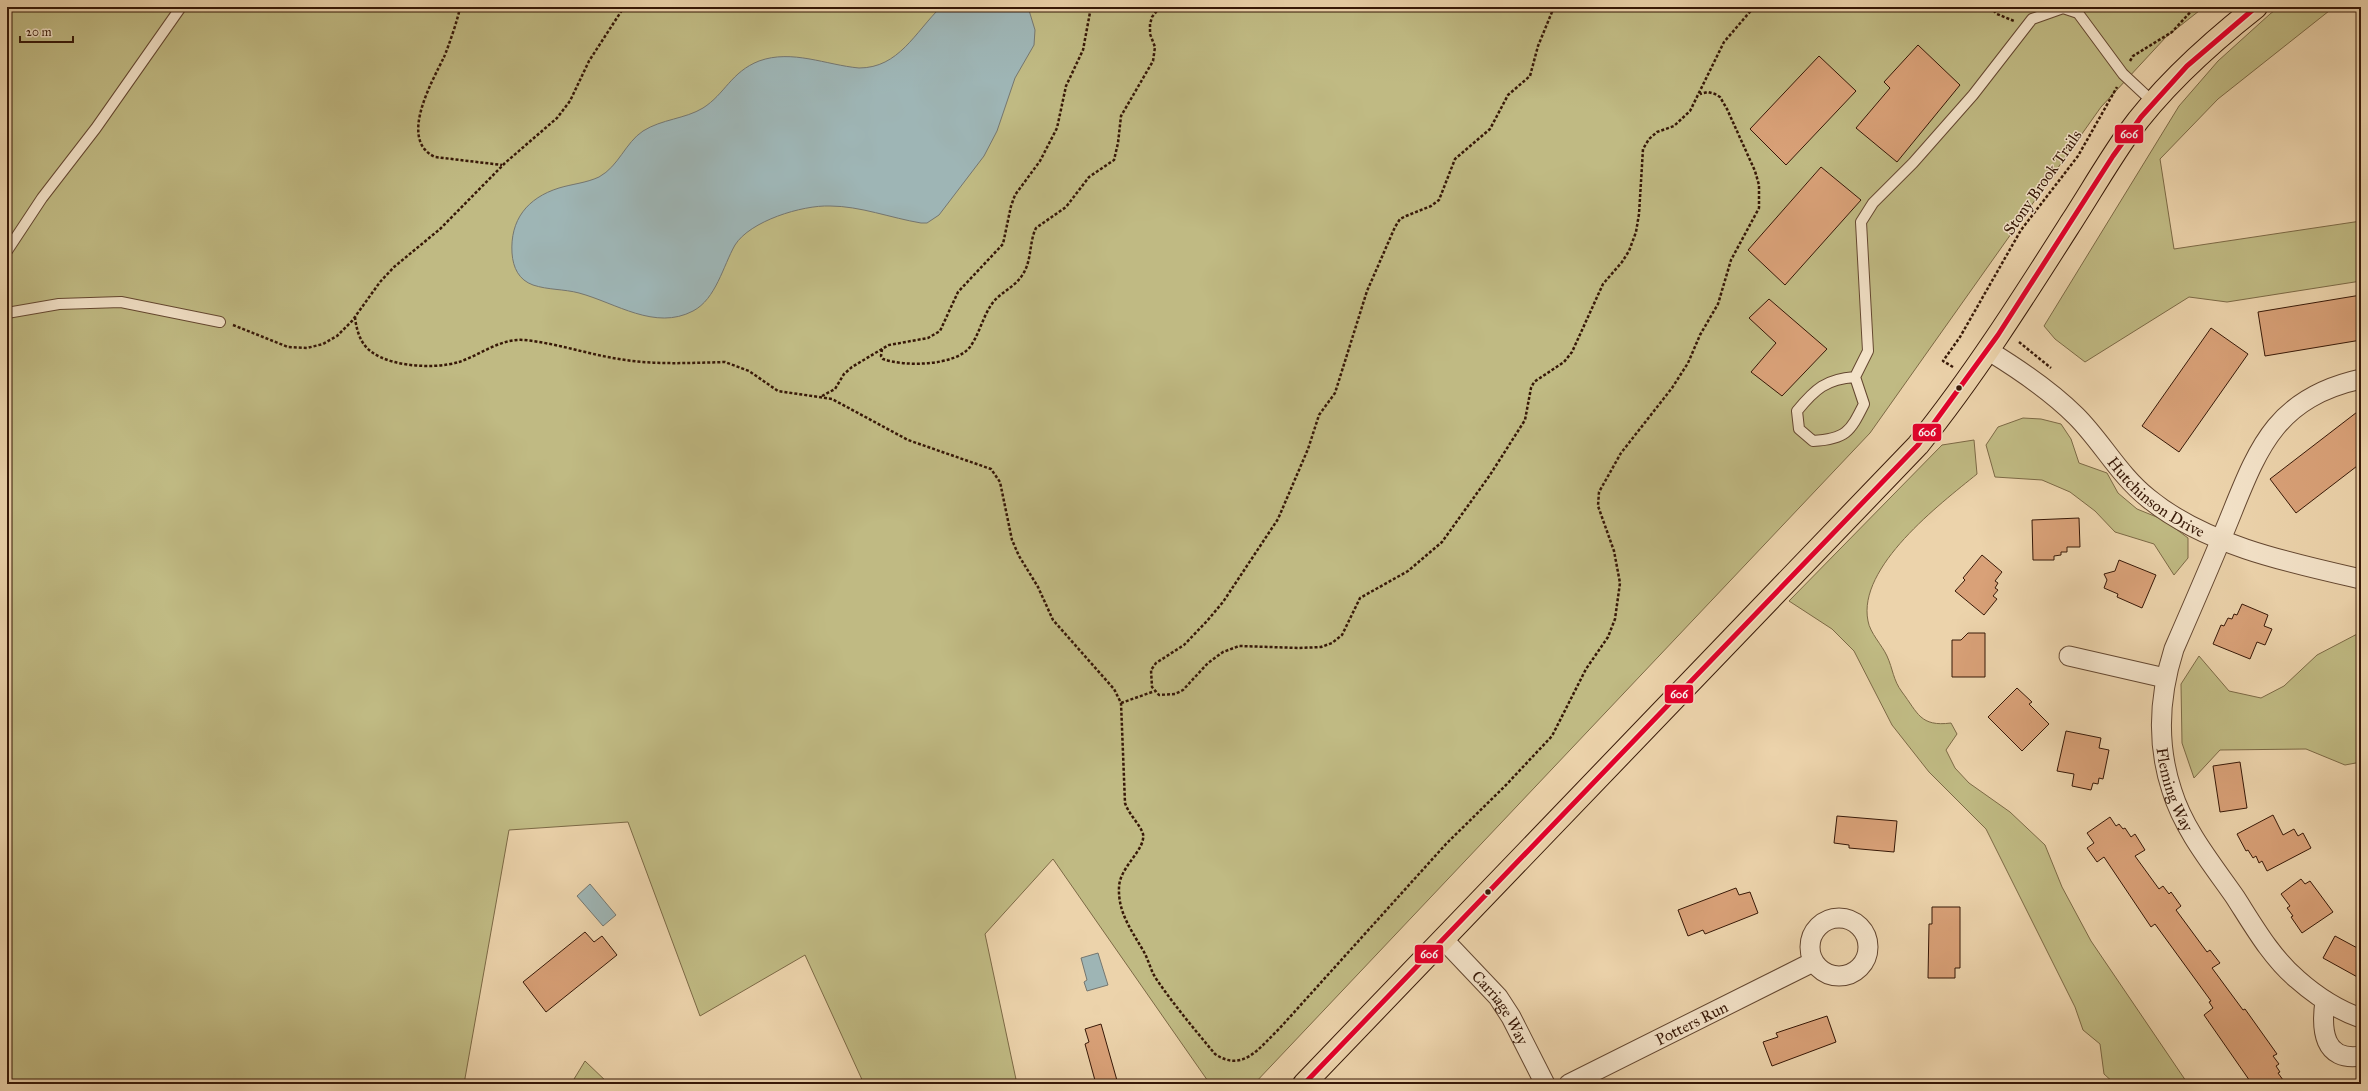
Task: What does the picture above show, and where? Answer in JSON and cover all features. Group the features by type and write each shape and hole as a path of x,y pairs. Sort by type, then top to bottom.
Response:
{"highway":[{"path":"1304,1084 1875,492 1918,445 1989,351 2128,135 2154,103 2182,73 2231,26 2256,7"}],"street":[{"name":"Hutchinson Drive","path":"1989,351 2036,381 2076,416 2123,476 2147,498 2176,518 2221,540 2275,557 2361,579"},
{"name":"Fleming Way","path":"2361,379 2341,383 2318,392 2298,404 2266,437 2251,467 2174,649 2165,678 2161,705 2164,762 2171,791 2182,817 2271,951 2296,979 2325,1000 2361,1018"},
{"path":"2069,656 2165,678"},
{"name":"Carriage Way","path":"1443,939 1498,997 1511,1017 1545,1084"},
{"name":"Potters Run","path":"1570,1084 1813,962"},
{"path":"2325,1000 2322,1026 2327,1044 2338,1054 2352,1057 2361,1056"}],"lane":[{"path":"7,251 42,198 96,128 181,7"},
{"path":"1855,377 1837,378 1813,391 1797,411 1800,429 1813,441 1832,440 1851,429 1864,404 1855,377 1868,351 1861,222 1873,203 1912,163 1968,101 2003,54 2024,32 2032,19 2063,8 2078,13 2124,74 2154,103"},
{"path":"7,313 59,304 121,302 220,322"}],"path":[{"path":"460,7 444,56 429,84 418,137 427,153 436,157 503,165"},
{"path":"220,322 235,325 288,347 307,348 323,344 337,336 355,317 380,282 394,267 440,229 503,165 557,118 570,101 593,54 624,7"},
{"path":"819,396 831,393 844,374 882,348 928,338 940,331 958,292 1002,244 1011,206 1015,196 1040,161 1057,128 1066,86 1083,50 1091,7"},
{"path":"882,348 881,356 883,359 914,363 950,360 959,356 970,347 986,312 995,301 1023,275 1036,228 1066,207 1089,178 1114,160 1118,143 1121,116 1153,61 1155,48 1150,34 1150,24 1152,17 1160,7"},
{"path":"1554,7 1538,46 1530,76 1508,95 1490,129 1455,159 1439,200 1431,206 1400,219 1395,227 1367,292 1335,393 1319,415 1308,449 1278,519 1223,602 1184,645 1156,663 1151,670 1152,687 1159,695 1175,694 1183,690 1208,662 1223,652 1239,646 1299,648 1321,647 1332,643 1342,635 1360,598 1408,571 1442,542 1490,475 1525,420 1531,388 1534,382 1564,362 1572,352 1603,284 1622,262 1629,251 1636,232 1639,214 1640,159 1643,148 1649,139 1658,132 1674,126 1690,111 1700,94 1724,42 1754,7"},
{"path":"1990,7 1997,14 2016,22 2024,32"},
{"name":"Stony Brook Trails","path":"1970,378 1943,361 1960,337 2021,230 2078,156 2133,56 2172,32 2195,7"},
{"path":"355,317 358,332 363,343 372,353 385,359 407,364 446,365 458,362 501,344 522,340 619,359 650,363 725,362 749,371 778,391 832,399 908,440 991,469 1000,482 1012,540 1019,556 1038,587 1053,620 1114,689 1120,703 1125,803 1129,814 1141,830 1143,836 1139,849 1121,875 1118,887 1122,914 1149,960 1156,978 1215,1054 1224,1060 1235,1062 1254,1053 1279,1029 1446,844 1544,746 1563,716 1586,669 1608,637 1614,619 1620,583 1614,552 1598,506 1599,492 1621,453 1672,388 1688,363 1700,335 1718,304 1731,260 1759,208 1759,185 1755,171 1727,109 1720,97 1715,94 1708,92 1700,94"},
{"path":"1120,703 1155,691"}],"shaded area":[{"path":"7,7 2204,7 2166,37 2101,107 1870,433 1254,1084 1210,1084 1053,859 985,934 1017,1084 864,1084 805,955 700,1016 628,822 509,830 464,1084 7,1084"},
{"path":"2279,7 2334,7 2218,99 2160,159 2174,249 2361,221 2361,281 2227,302 2189,297 2085,362 2055,339 2044,326 2179,106 2218,61"},
{"path":"2023,418 2041,419 2061,424 2071,439 2079,463 2107,473 2118,493 2137,509 2164,520 2188,538 2188,558 2174,575 2154,544 2115,532 2095,511 2070,492 2042,480 1995,477 1986,445 1998,427"},
{"path":"1974,440 1977,474 1923,519 1904,538 1888,559 1875,579 1868,600 1869,625 1887,656 1899,688 1916,712 1921,717 1933,723 1951,723 1957,734 1946,750 1955,768 1969,783 2010,812 2045,845 2062,887 2091,941 2188,1084 2115,1084 2104,1074 2100,1044 2083,1030 2075,1007 1986,829 1929,772 1892,725 1854,651 1832,629 1789,601 1942,445"},
{"path":"2361,632 2361,762 2345,765 2306,749 2220,750 2194,778 2182,743 2181,684 2199,656 2229,691 2261,698 2284,686 2317,655"},
{"path":"585,1061 609,1084 571,1084"}],"water":[{"path":"941,7 1028,7 1035,30 1034,45 1015,78 997,131 984,156 939,215 927,223 910,221 853,208 830,206 805,208 778,216 764,222 742,236 735,245 708,299 701,306 693,311 679,316 664,318 650,317 636,313 579,293 533,285 520,277 515,268 512,253 514,230 523,212 538,198 559,188 589,181 599,177 612,167 631,142 643,131 658,124 689,115 703,108 742,71 759,61 771,58 796,57 859,68 873,66 885,62 896,55"},
{"path":"590,884 616,915 603,926 577,896"},
{"path":"1098,953 1108,985 1087,991 1084,982 1087,980 1081,958"}],"building":[{"path":"1918,45 1960,85 1897,162 1856,128 1890,88 1884,82"},
{"path":"1819,56 1856,91 1786,165 1750,129"},
{"path":"1821,167 1861,200 1785,285 1748,250"},
{"path":"2361,295 2361,340 2265,356 2258,312"},
{"path":"1769,299 1827,349 1782,396 1751,372 1776,343 1749,318"},
{"path":"2211,328 2248,354 2179,452 2142,426"},
{"path":"2361,409 2361,463 2296,513 2270,479"},
{"path":"2079,518 2080,547 2067,547 2067,552 2061,552 2061,555 2054,556 2054,560 2033,560 2032,520"},
{"path":"1982,555 2002,572 1995,581 1998,583 1995,588 1998,590 1993,596 1997,599 1984,615 1955,591 1965,580 1963,578"},
{"path":"2119,560 2156,575 2142,608 2117,597 2118,594 2104,588 2107,580 2104,574 2115,571"},
{"path":"2242,604 2268,615 2264,626 2272,629 2265,645 2257,642 2250,659 2213,644 2221,625 2224,626 2228,618 2232,619 2234,614 2237,615"},
{"path":"1968,633 1985,633 1985,677 1952,677 1952,640 1961,640"},
{"path":"2017,688 2032,702 2029,704 2049,724 2022,751 1988,717"},
{"path":"2066,731 2101,738 2099,748 2109,750 2103,779 2099,778 2098,784 2093,783 2091,790 2072,786 2074,774 2057,771"},
{"path":"2240,762 2247,808 2220,812 2213,766"},
{"path":"2273,815 2283,835 2294,829 2298,836 2303,833 2311,848 2267,871 2262,861 2259,863 2256,856 2253,858 2248,850 2246,851 2237,834"},
{"path":"1837,816 1897,821 1894,852 1849,848 1849,845 1834,843"},
{"path":"2110,817 2116,826 2119,824 2123,829 2125,828 2131,837 2135,834 2145,850 2135,856 2159,889 2163,886 2169,894 2171,892 2181,906 2176,910 2207,952 2210,950 2220,963 2212,968 2243,1010 2245,1009 2277,1054 2273,1056 2279,1064 2276,1066 2280,1072 2278,1073 2286,1084 2252,1084 2204,1015 2213,1008 2209,1002 2211,1001 2155,924 2151,927 2104,857 2097,862 2087,848 2094,843 2087,833"},
{"path":"2301,879 2305,884 2310,881 2333,912 2302,933 2291,917 2293,916 2287,908 2290,906 2281,894"},
{"path":"1736,888 1739,895 1750,892 1758,913 1705,934 1703,930 1688,936 1678,910"},
{"path":"1932,907 1960,907 1960,968 1955,968 1955,978 1928,978 1929,924 1932,924"},
{"path":"585,932 594,942 602,936 617,955 546,1012 523,982"},
{"path":"2335,936 2361,950 2361,979 2323,958"},
{"path":"1827,1016 1836,1042 1772,1066 1763,1042 1778,1037 1776,1033"},
{"path":"1101,1024 1118,1084 1096,1084 1085,1044 1089,1042 1085,1029"}],"transit line":[{"name":"606","path":"1304,1084 1918,445 1998,335 2113,156 2141,117 2187,66 2256,7"}]}
